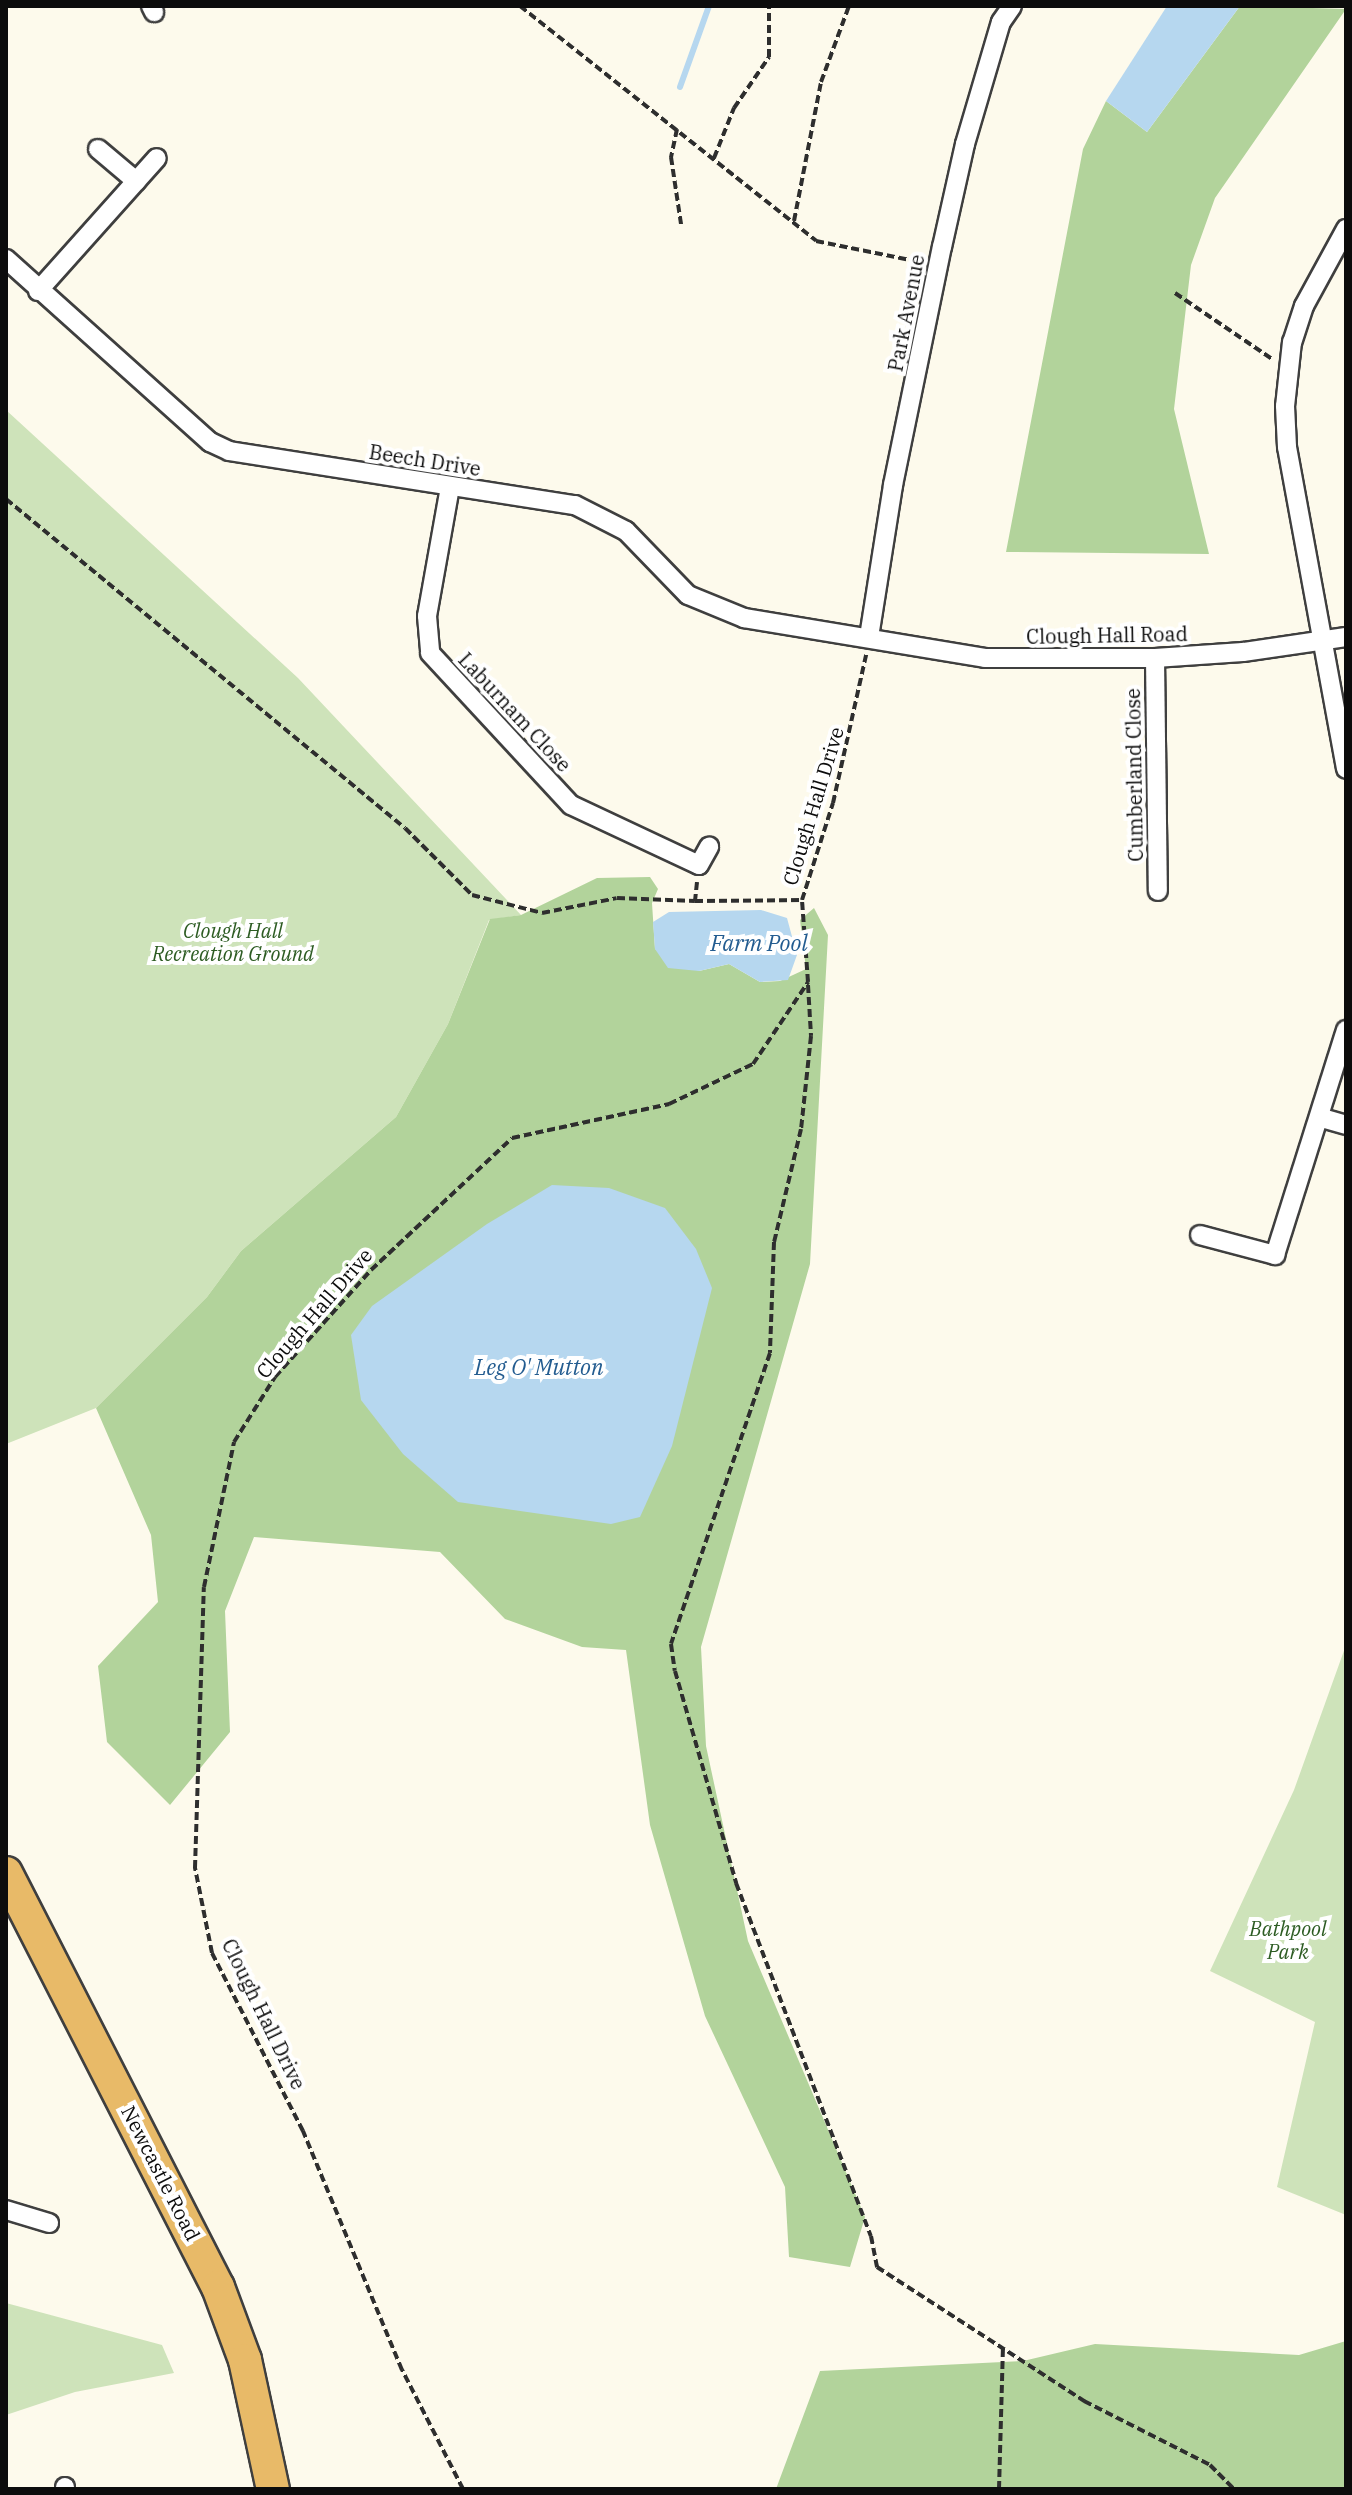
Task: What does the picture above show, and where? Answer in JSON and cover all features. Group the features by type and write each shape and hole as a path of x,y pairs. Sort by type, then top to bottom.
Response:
{"highway":[{"name":"Newcastle Road","path":"6,1873 218,2287 245,2360 273,2489"}],"street":[{"name":"Park Avenue","path":"869,637 893,485 965,144 1001,22 1012,6"},
{"path":"98,149 136,181"},
{"path":"38,291 157,158"},
{"path":"1346,229 1304,306 1287,370 1287,447 1346,769"},
{"name":"Beech Drive","path":"6,259 38,291 210,442 229,451 575,505 602,515 626,531 688,595 709,608 869,637"},
{"name":"Laburnam Close","path":"450,487 427,616 430,653 571,805 699,865"},
{"name":"Clough Hall Road","path":"869,637 985,658 1155,658 1323,642 1346,637"},
{"name":"Cumberland Close","path":"1155,658 1158,891"},
{"path":"699,865 709,847"},
{"path":"1200,1235 1275,1255 1322,1118 1346,1030"},
{"path":"1322,1118 1346,1125"},
{"path":"6,2210 49,2223"}],"path":[{"path":"520,6 816,241 938,266"},
{"path":"714,158 734,108 769,57 769,6"},
{"path":"794,221 821,82 849,6"},
{"path":"677,129 671,157 681,224"},
{"path":"1175,293 1287,370"},
{"path":"6,499 405,828 472,895 542,913 617,898 802,900"},
{"name":"Clough Hall Drive","path":"463,2489 402,2370 303,2131 212,1953 195,1868 204,1587 234,1442 275,1377 371,1270 512,1138 669,1104 753,1064 808,982 802,900 855,722 869,637"},
{"path":"695,901 699,865"},
{"path":"808,982 811,1036 801,1129 774,1242 770,1353 671,1644 736,1883 871,2236 877,2267 1084,2401 1210,2465 1234,2489"},
{"path":"999,2489 1003,2347"}],"green space":[{"path":"1240,6 1346,9 1215,198 1191,265 1174,409 1209,554 1006,552 1083,149 1106,101 1147,132"},
{"name":"Clough Hall Recreation Ground","path":"6,410 298,678 521,915 489,920 448,1024 396,1117 241,1251 207,1297 96,1408 6,1444"},
{"path":"650,877 658,889 652,903 655,949 699,971 729,964 760,982 780,981 806,969 800,920 814,908 828,935 810,1264 701,1647 706,1746 748,1941 865,2217 850,2267 789,2257 785,2187 705,2016 650,1825 626,1650 582,1647 505,1619 440,1552 254,1537 225,1611 230,1732 170,1805 107,1742 98,1666 158,1602 151,1535 96,1408 207,1297 241,1251 396,1117 448,1024 490,919 521,915 597,878"},
{"name":"Bathpool Park","path":"1346,1645 1346,2215 1277,2187 1315,2022 1210,1971 1294,1790"},
{"path":"6,2303 162,2345 174,2373 75,2392 6,2415"},
{"path":"1346,2341 1346,2489 776,2489 820,2371 1023,2361 1095,2344 1299,2355"}],"water":[{"path":"1167,6 1240,6 1147,132 1106,101"},
{"name":"Farm Pool","path":"761,910 787,918 797,955 788,980 760,982 729,964 699,971 668,968 655,949 653,922 669,912"},
{"name":"Leg O' Mutton","path":"552,1185 609,1188 665,1208 696,1249 712,1288 672,1446 640,1517 611,1524 458,1502 403,1454 361,1400 351,1335 372,1306 487,1224"}],"waterway":[{"path":"680,87 709,6"}]}
